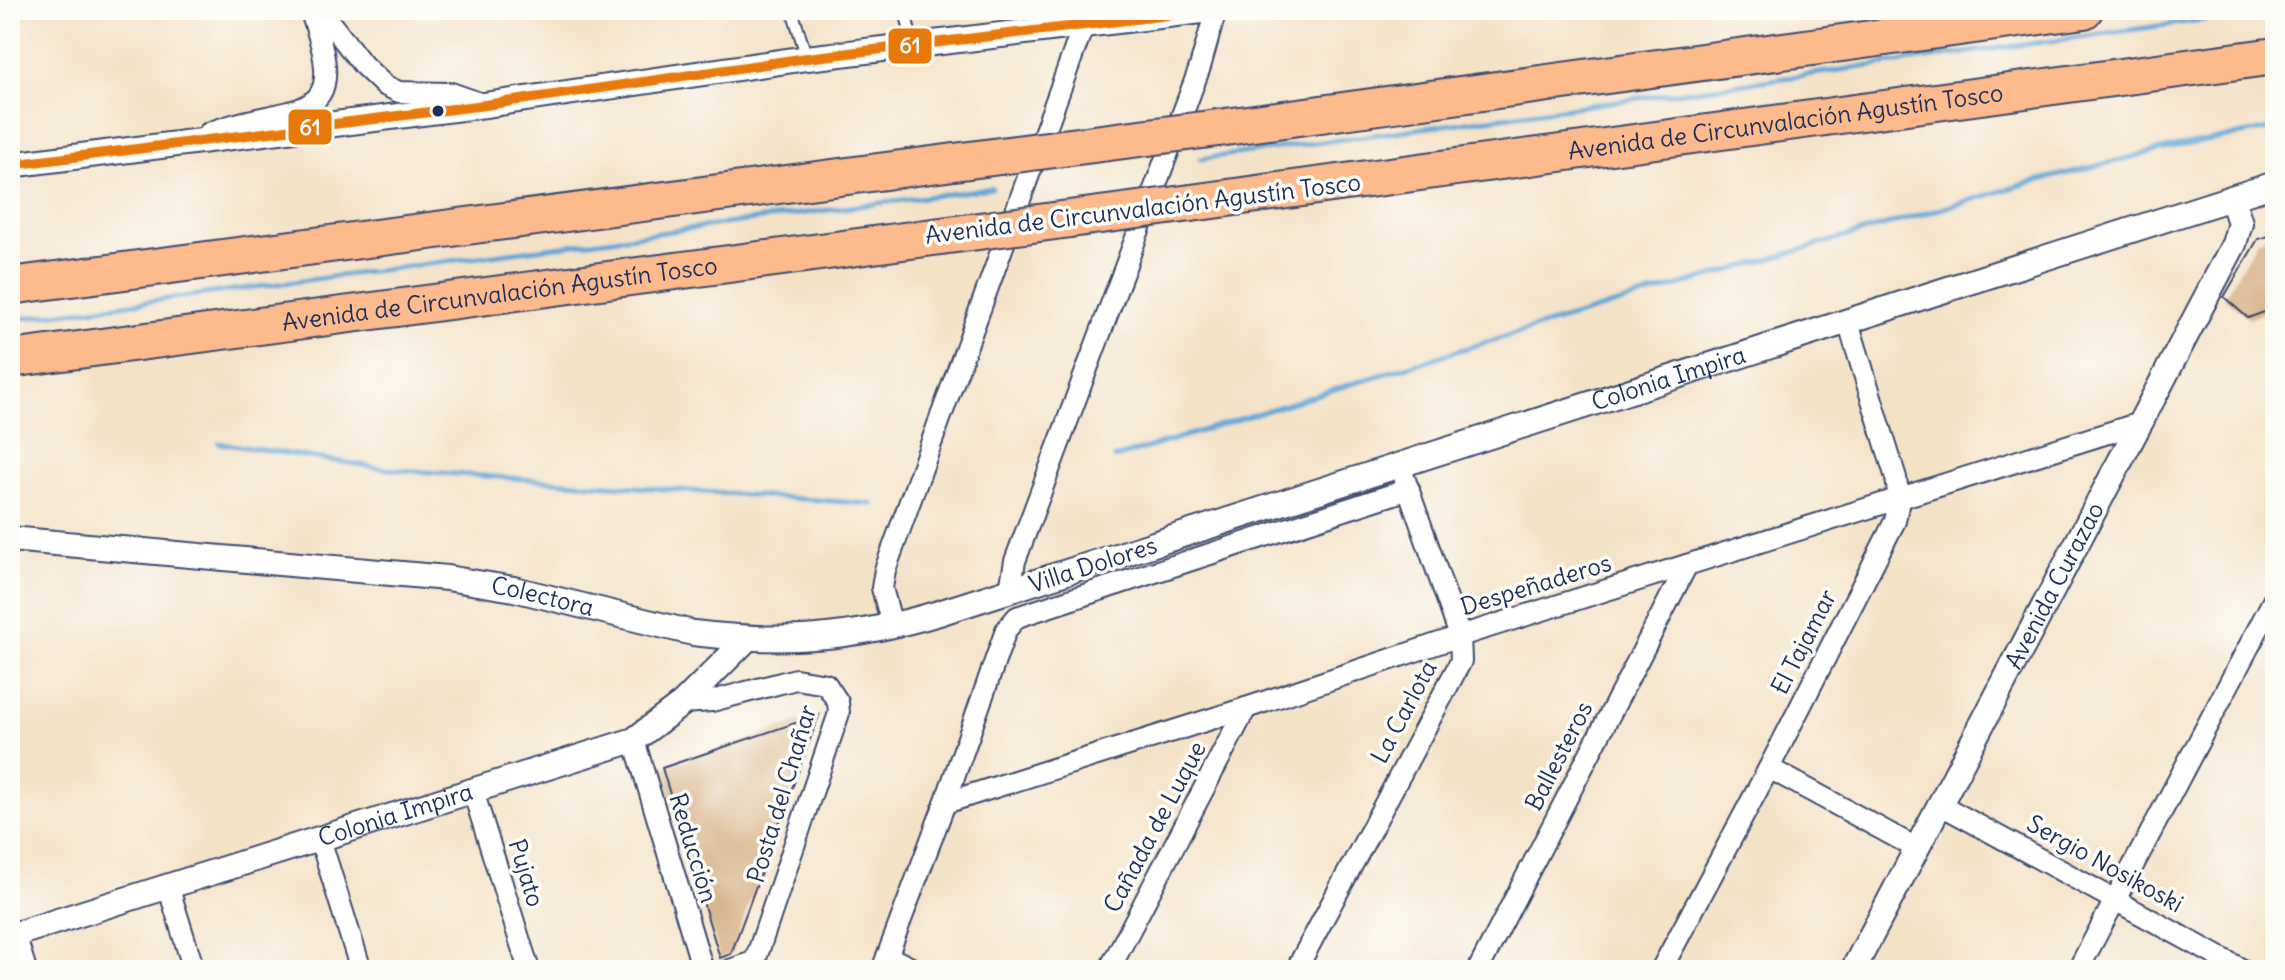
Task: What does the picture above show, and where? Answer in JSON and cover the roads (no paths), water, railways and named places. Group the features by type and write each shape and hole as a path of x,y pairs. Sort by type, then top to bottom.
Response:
{"highway":[{"path":"10,286 1218,128 2084,10"},
{"name":"Avenida de Circunvalación Agustín Tosco","path":"10,359 2275,56"},
{"path":"10,378 188,354 386,309"}],"street":[{"path":"308,117 323,92 326,77 324,48 310,10"},
{"path":"320,10 376,79 401,103"},
{"path":"10,165 188,143 308,117 401,103 485,105 807,58 913,46 1086,18 1213,10 1200,67 1015,561 1010,589"},
{"path":"892,625 882,588 885,570 1086,18"},
{"name":"Colonia Impira","path":"1063,571 2275,184"},
{"name":"Avenida Curazao","path":"1853,970 2234,244 2240,223 2232,198"},
{"path":"1848,322 1896,478 1899,500"},
{"name":"Despeñaderos","path":"945,803 1246,708 1460,636 2143,422"},
{"name":"La Carlota","path":"1296,970 1461,661 1460,636 1400,465"},
{"name":"Villa Dolores","path":"884,963 1006,630 1017,617 1409,489"},
{"name":"El Tajamar","path":"1661,970 1769,768 1895,521 1899,500"},
{"name":"Colectora","path":"10,539 447,578 514,589 693,633 747,639 823,638 892,625 1063,571"},
{"name":"Ballesteros","path":"1478,970 1687,565"},
{"path":"2078,970 2275,597"},
{"name":"Colonia Impira","path":"12,935 634,740 683,703 747,639"},
{"name":"Posta del Chañar","path":"683,703 712,701 796,679 826,684 838,702 839,713 754,966"},
{"name":"Cañada de Luque","path":"1109,970 1246,708"},
{"name":"Reducción","path":"634,740 703,970"},
{"path":"1769,768 1918,849"},
{"name":"Pujato","path":"473,791 529,970"},
{"name":"Sergio Nosikoski","path":"1941,805 2243,970"},
{"path":"320,839 361,970"},
{"path":"168,886 194,970"},
{"path":"12,935 26,970"},
{"path":"884,963 915,970"},
{"path":"730,970 754,966"}],"lane":[{"path":"792,10 807,58"},
{"path":"905,10 913,46"}],"waterway":[{"path":"1200,159 2274,10"},
{"path":"1115,458 1460,350 2032,182 2169,148 2275,128"},
{"path":"10,320 992,188"},
{"path":"219,443 387,469 872,504"}]}
